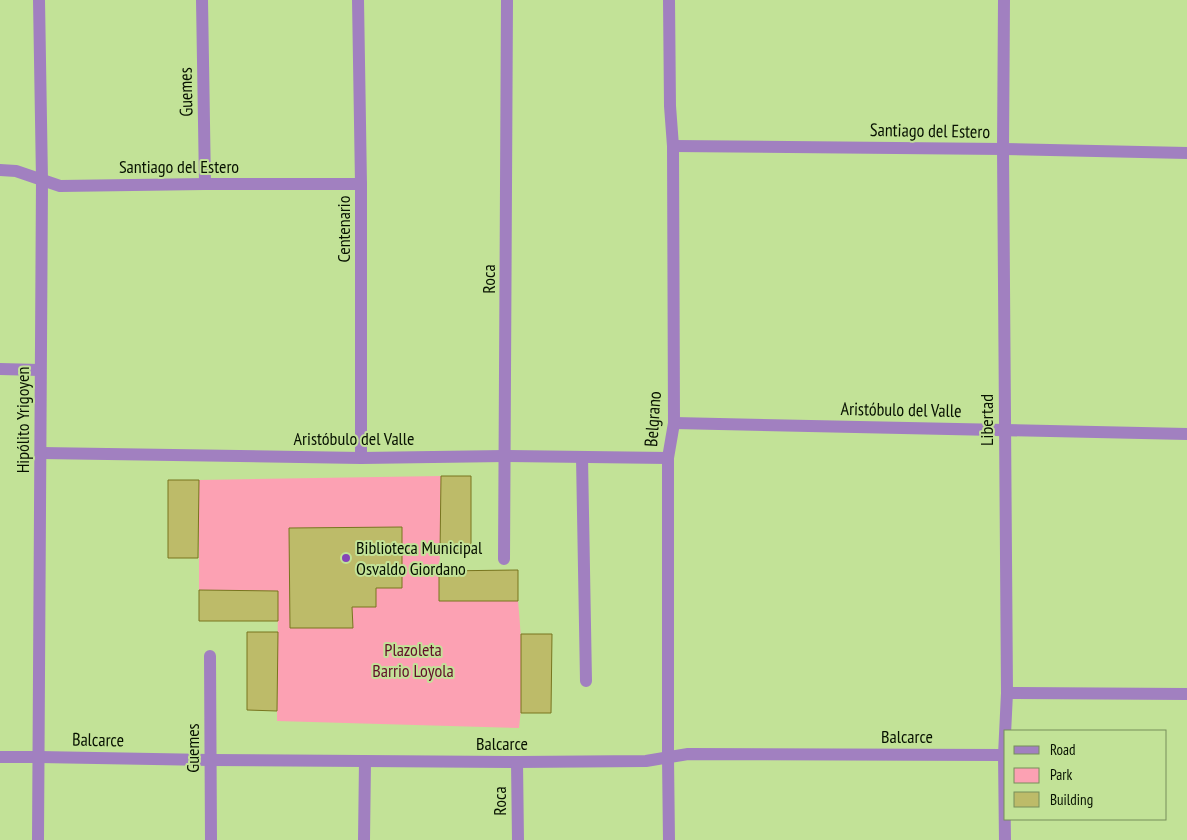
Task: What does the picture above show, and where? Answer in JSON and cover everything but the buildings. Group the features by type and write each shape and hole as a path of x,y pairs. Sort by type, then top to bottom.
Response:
{"street":[{"name":"Hipólito Yrigoyen","path":"38,840 42,180 39,0"},
{"name":"Guemes","path":"202,0 205,184"},
{"name":"Centenario","path":"358,0 362,458"},
{"name":"Roca","path":"504,559 507,0"},
{"name":"Belgrano","path":"669,0 670,106 673,146 674,423 668,458 669,840"},
{"name":"Libertad","path":"1004,0 1003,149 1007,693 1005,730"},
{"name":"Santiago del Estero","path":"673,146 1187,152"},
{"name":"Santiago del Estero","path":"0,170 16,171 60,186 361,184"},
{"path":"0,370 40,370"},
{"name":"Aristóbulo del Valle","path":"674,423 1187,434"},
{"name":"Aristóbulo del Valle","path":"40,453 362,458 505,456 668,458"},
{"path":"582,457 586,681"},
{"name":"Guemes","path":"210,656 211,840"},
{"path":"1007,693 1187,694"},
{"name":"Balcarce","path":"0,757 517,762 646,761 688,754 1004,755"},
{"path":"364,840 365,761"},
{"name":"Roca","path":"517,762 518,840"},
{"name":"Libertad","path":"1005,820 1005,840"}],"green space":[{"name":"Plazoleta Barrio Loyola","path":"441,476 439,600 518,601 522,664 519,728 277,721 278,591 199,590 199,480"}],"place":[{"name":"Biblioteca Municipal Osvaldo Giordano","path":"346,558"}]}
